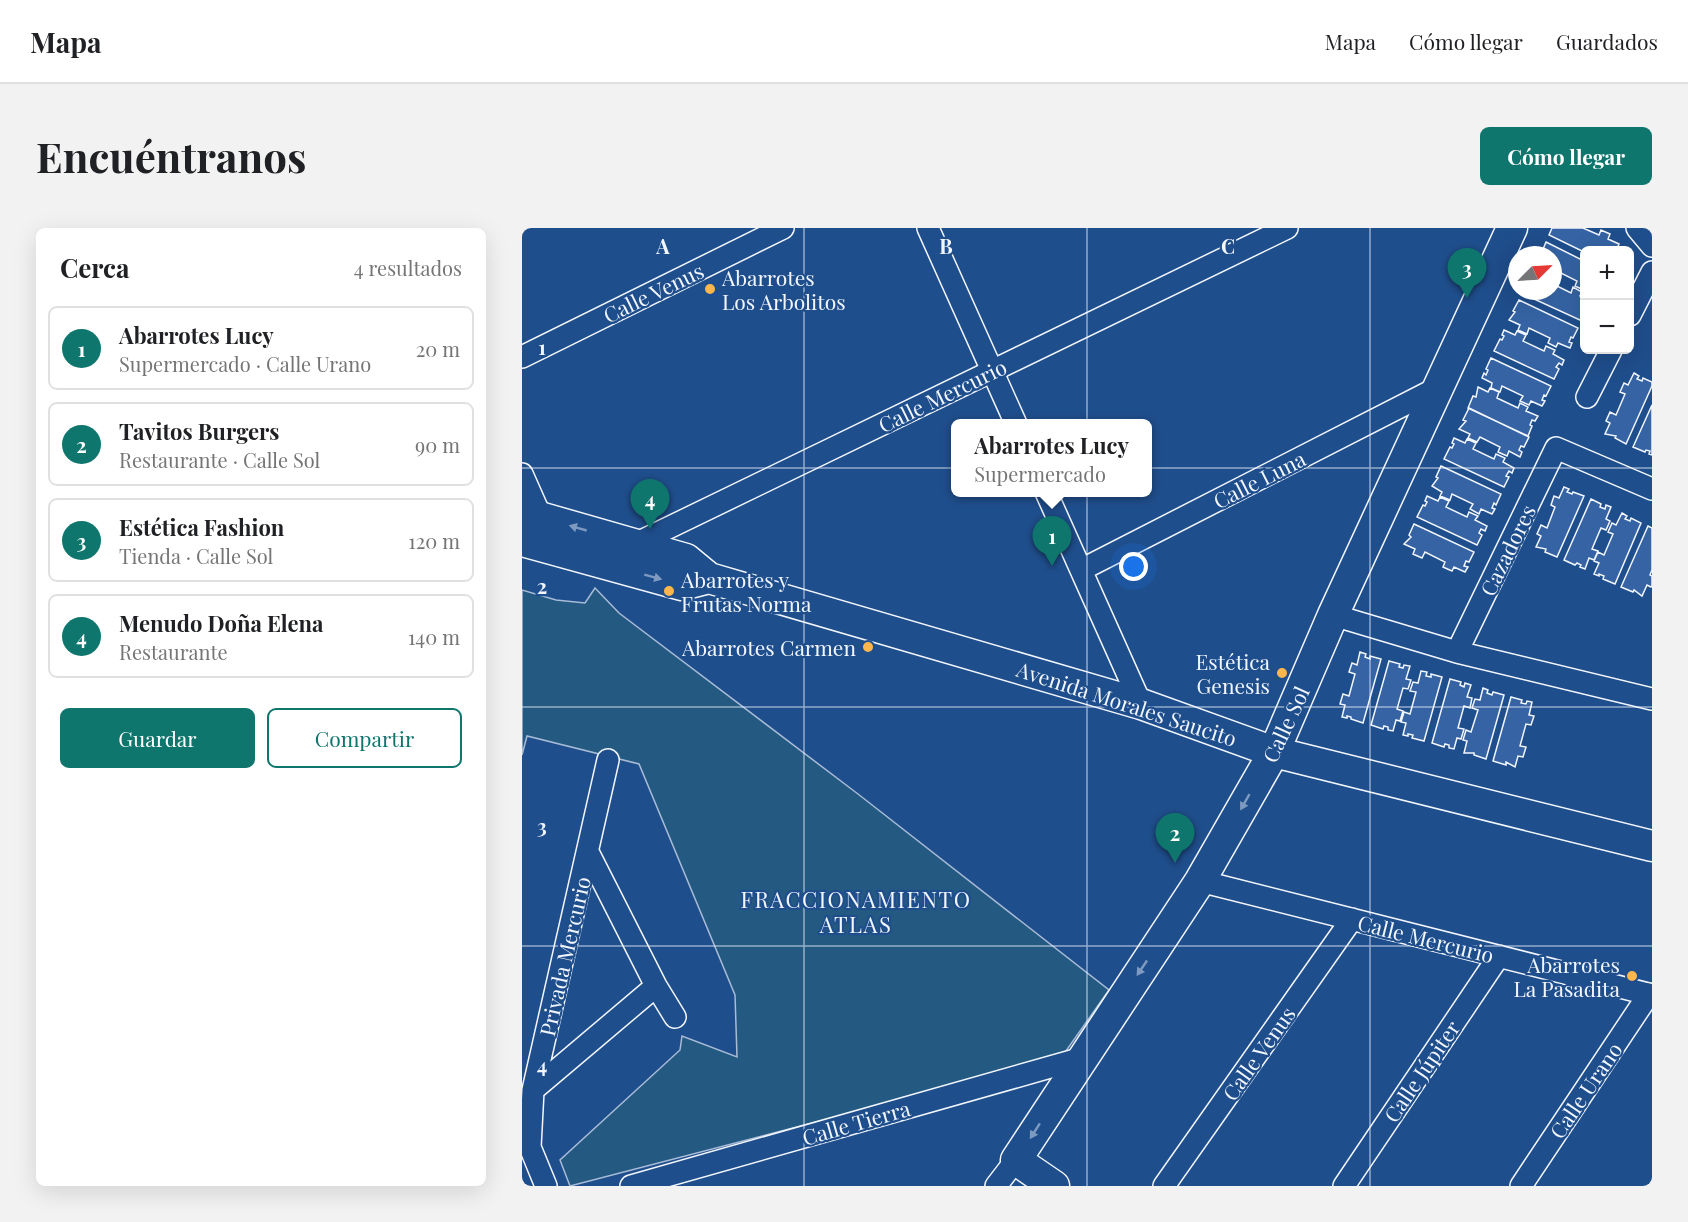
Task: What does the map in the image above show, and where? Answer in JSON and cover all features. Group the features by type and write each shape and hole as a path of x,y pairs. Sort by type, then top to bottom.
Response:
{"main road":[{"name":"Calle Sol","path":"1016,1160 1200,881 1274,752 1333,615 1512,228"},
{"name":"Avenida Morales Saucito","path":"532,515 686,559 709,578 1141,704 1274,752 1652,846"},
{"name":"Avenida Morales Saucito","path":"522,541 682,585 709,578"},
{"path":"1016,1160 1054,1186"}],"street":[{"name":"Calle Venus","path":"522,357 783,228"},
{"path":"928,228 1014,419"},
{"name":"Calle Mercurio","path":"598,562 1287,228"},
{"path":"1637,228 1652,246"},
{"path":"1634,306 1652,272"},
{"path":"1587,396 1609,354"},
{"name":"Calle Luna","path":"1081,570 1437,388"},
{"name":"Cazadores","path":"1457,652 1556,448 1652,489"},
{"path":"522,474 532,515"},
{"path":"1048,497 1141,704"},
{"path":"1333,615 1457,652 1652,699"},
{"name":"Privada Mercurio","path":"546,1186 530,1147 533,1090 608,760"},
{"path":"588,852 656,986 675,1017"},
{"name":"Calle Mercurio","path":"1200,881 1650,994"},
{"name":"Calle Venus","path":"1164,1186 1352,919"},
{"name":"Calle Júpiter","path":"1344,1186 1499,956"},
{"path":"533,1090 656,986"},
{"name":"Calle Urano","path":"1521,1186 1650,994"},
{"name":"Calle Tierra","path":"631,1186 1082,1058"},
{"name":"Calle Sol","path":"996,1186 1016,1160"}],"shaded area":[{"path":"595,588 619,613 858,794 1109,990 1061,1058 570,1186 560,1160 680,1050 682,1036 737,1057 735,995 639,764 527,736 522,755 522,590 556,600 585,603"}],"building":[{"path":"1552,228 1583,228 1599,235 1601,230 1610,234 1608,239 1619,244 1618,246 1580,246 1580,250 1549,235"},
{"path":"1562,250 1580,259 1580,288 1575,286 1577,281 1562,274"},
{"path":"1573,287 1580,291 1580,320 1536,300 1562,300 1562,288 1571,293"},
{"path":"1519,300 1578,328 1569,342 1572,343 1570,348 1558,343 1556,347 1548,343 1550,338 1529,328 1527,334 1518,330 1520,325 1509,320 1515,312 1513,311"},
{"path":"1504,330 1515,335 1517,331 1526,335 1523,341 1544,351 1546,346 1555,350 1553,354 1564,360 1562,365 1559,363 1556,367 1559,369 1554,379 1494,351 1504,336 1502,335"},
{"path":"1491,358 1551,386 1546,396 1544,395 1542,400 1545,401 1542,406 1531,401 1529,405 1520,401 1523,396 1502,386 1500,392 1491,388 1492,383 1482,378 1484,373 1486,375"},
{"path":"1634,373 1639,376 1637,379 1642,381 1643,378 1652,382 1652,386 1626,444 1615,438 1616,436 1605,434 1610,423 1606,421 1610,412 1616,415 1625,394 1620,392 1624,383 1628,385"},
{"path":"1478,387 1488,392 1490,388 1499,392 1497,398 1518,408 1520,403 1528,407 1526,411 1538,416 1535,421 1532,420 1528,436 1468,408 1473,396 1476,397"},
{"path":"1652,405 1652,455 1649,454 1650,451 1645,452 1633,447"},
{"path":"1469,408 1529,437 1524,447 1521,446 1519,450 1522,452 1520,457 1509,451 1507,456 1498,452 1500,447 1480,437 1477,442 1468,438 1470,434 1459,429 1466,421 1463,420"},
{"path":"1454,438 1465,443 1467,439 1476,443 1473,449 1494,459 1496,454 1505,458 1503,462 1514,468 1512,473 1509,471 1506,476 1509,477 1504,487 1444,459 1454,444 1452,443"},
{"path":"1441,466 1501,494 1496,505 1494,503 1492,508 1495,509 1492,514 1481,509 1479,514 1470,509 1473,504 1452,494 1450,500 1440,496 1442,492 1432,486 1438,478 1436,477"},
{"path":"1564,487 1569,489 1567,492 1584,496 1557,557 1545,552 1546,549 1536,547 1541,536 1537,534 1541,525 1547,528 1555,507 1551,505 1554,496 1559,498"},
{"path":"1427,496 1438,501 1440,497 1449,501 1446,507 1467,517 1469,512 1478,516 1475,520 1487,526 1485,531 1481,529 1479,533 1482,535 1477,545 1417,517 1427,502 1425,501"},
{"path":"1591,499 1605,509 1606,505 1611,507 1606,519 1610,521 1606,530 1601,528 1592,549 1598,551 1594,560 1589,558 1585,569 1577,563 1575,565 1564,560"},
{"path":"1622,513 1627,516 1625,519 1630,521 1631,518 1641,523 1615,584 1603,579 1604,576 1594,574 1599,563 1594,561 1598,552 1604,555 1613,534 1608,532 1612,523 1616,525"},
{"path":"1414,524 1474,552 1469,562 1466,561 1464,566 1468,567 1465,572 1454,567 1452,571 1443,567 1445,562 1425,552 1422,558 1413,554 1415,549 1404,544 1411,537 1409,535"},
{"path":"1648,526 1652,528 1650,575 1652,586 1647,585 1642,596 1634,590 1633,592 1621,587"},
{"path":"1360,652 1366,654 1365,657 1370,659 1370,656 1381,659 1363,723 1351,717 1342,717 1345,705 1340,704 1343,694 1349,696 1355,674 1349,672 1352,663 1357,665"},
{"path":"1389,661 1400,664 1399,667 1403,668 1404,665 1410,666 1406,679 1411,680 1408,689 1403,688 1397,709 1403,711 1400,721 1396,720 1393,731 1388,730 1388,727 1384,726 1383,729 1371,725"},
{"path":"1421,671 1427,672 1426,676 1431,677 1431,674 1442,677 1424,741 1412,738 1413,735 1403,735 1406,723 1401,722 1404,712 1410,714 1416,692 1410,691 1413,682 1418,683"},
{"path":"1450,679 1461,682 1460,685 1464,687 1465,683 1471,685 1467,697 1472,698 1470,708 1464,706 1458,728 1464,729 1461,739 1457,738 1454,749 1449,748 1449,745 1445,744 1444,747 1432,743"},
{"path":"1483,688 1492,695 1493,692 1504,695 1486,759 1474,753 1464,753 1467,741 1463,740 1466,730 1471,732 1478,710 1472,708 1475,699 1480,700"},
{"path":"1511,697 1522,700 1521,703 1532,702 1529,715 1534,716 1531,725 1526,724 1520,746 1526,747 1523,757 1518,756 1515,767 1506,762 1506,765 1493,761"}],"place":[{"name":"Abarrotes Los Arbolitos","path":"710,289"},
{"name":"Estética Fashion","path":"1467,298"},
{"name":"Menudo Doña Elena","path":"650,529"},
{"name":"Abarrotes Lucy","path":"1052,566"},
{"name":"Abarrotes y Frutas Norma","path":"669,591"},
{"name":"Abarrotes Carmen","path":"868,647"},
{"name":"Estética Genesis","path":"1282,673"},
{"name":"Tavitos Burgers","path":"1175,863"},
{"name":"Abarrotes La Pasadita","path":"1632,976"}],"district":[{"name":"FRACCIONAMIENTO ATLAS","path":"856,912"}]}
